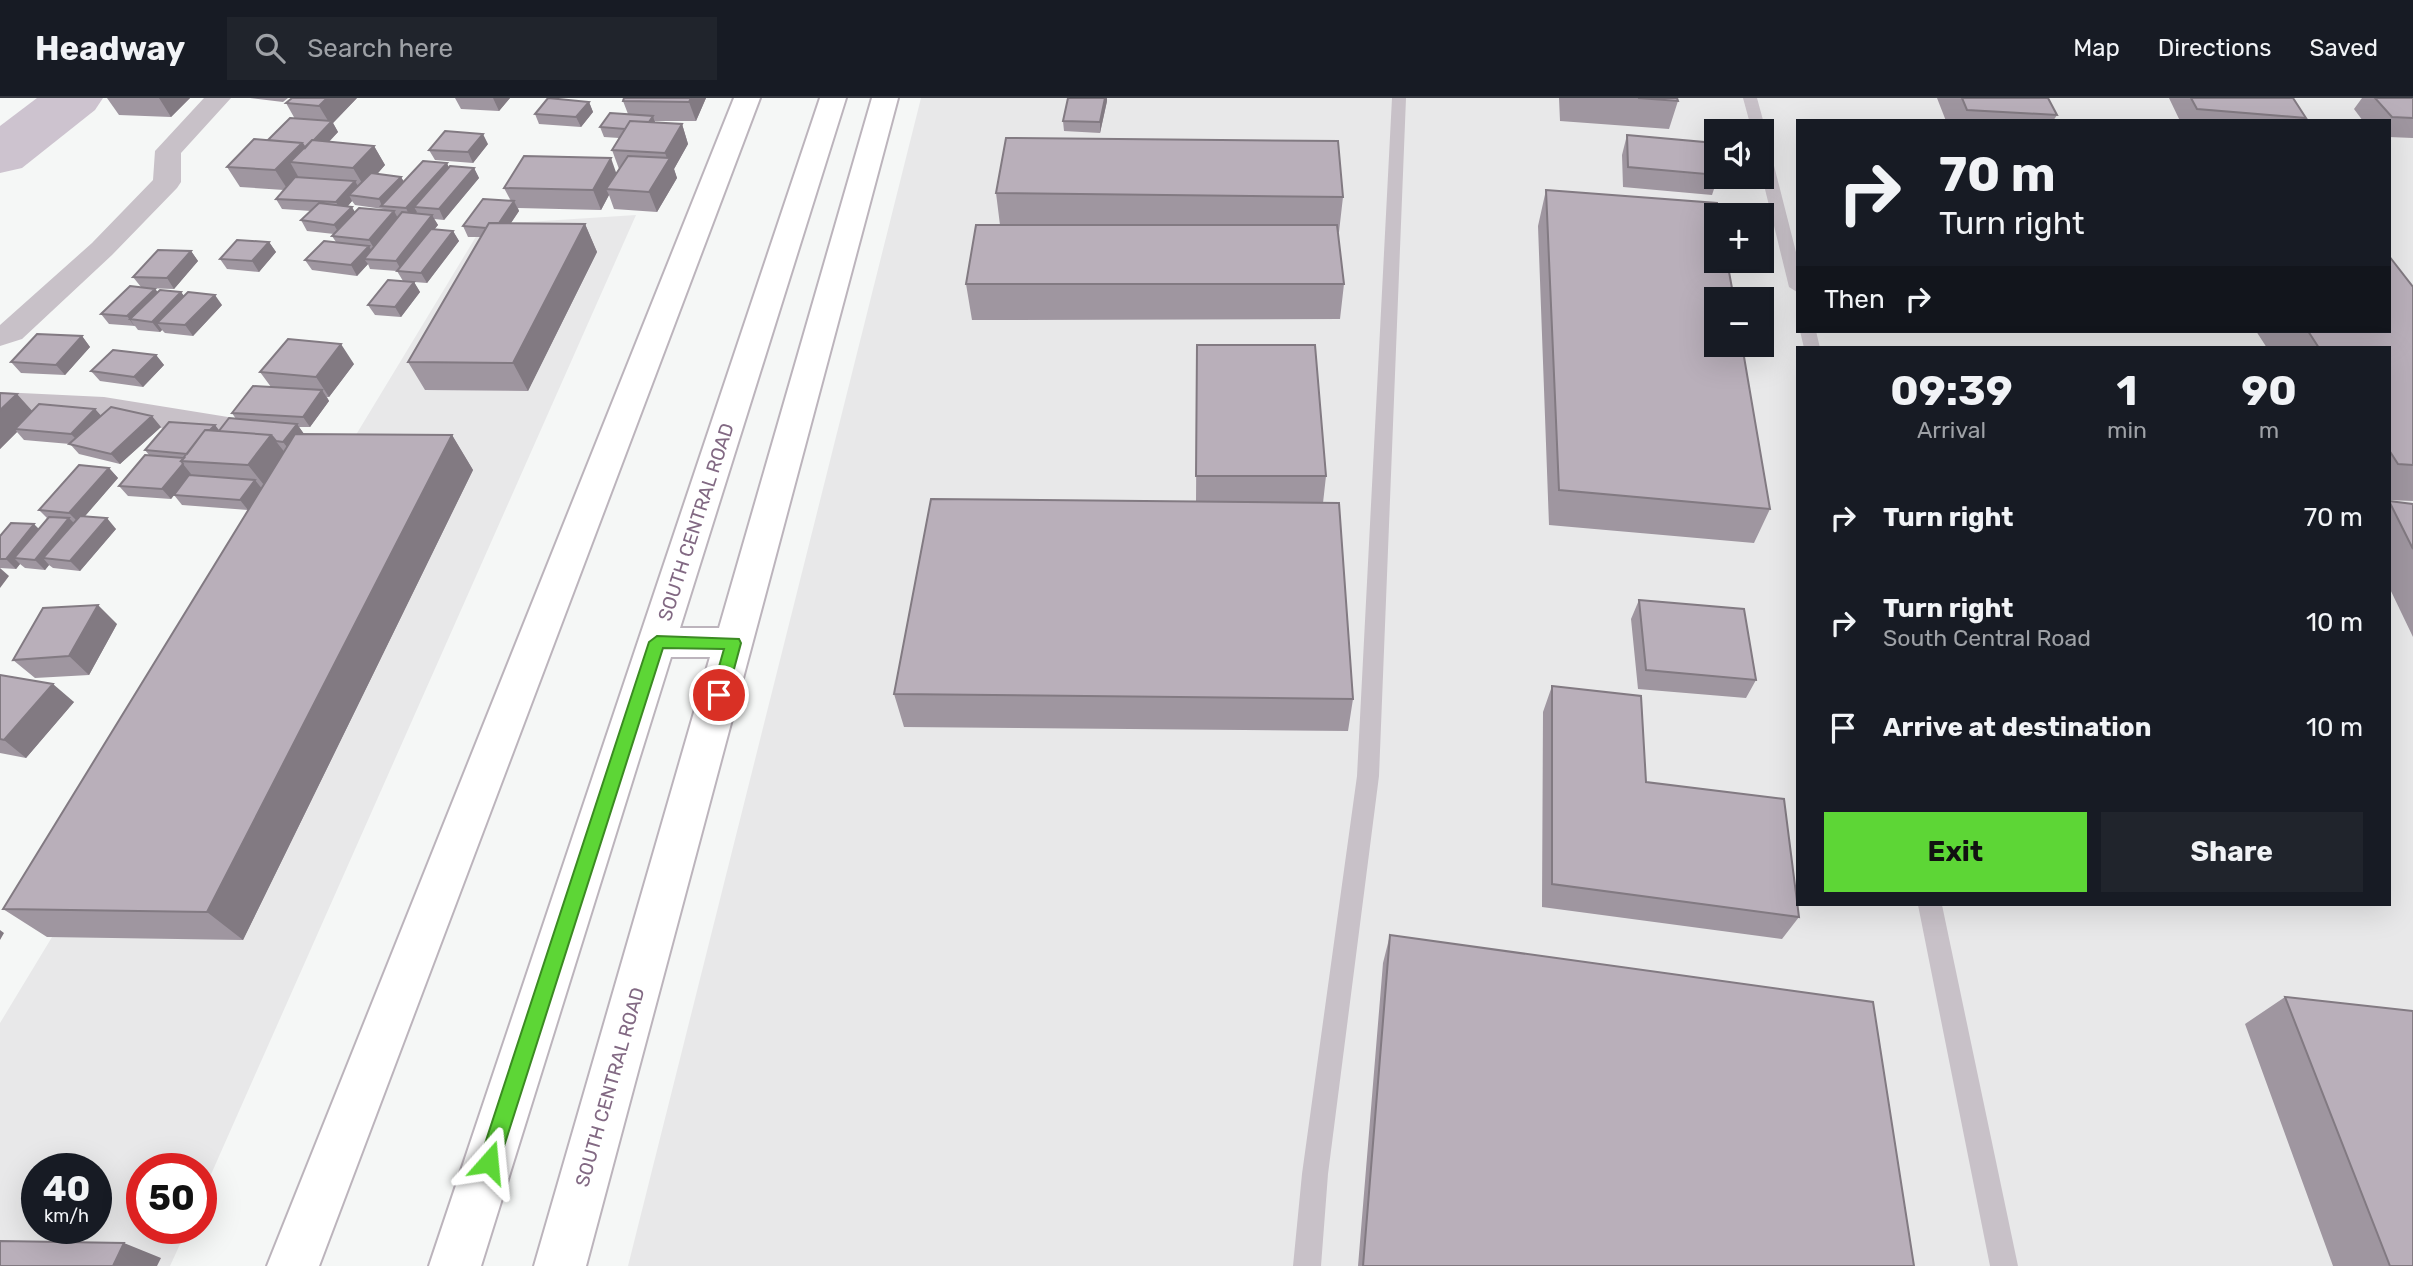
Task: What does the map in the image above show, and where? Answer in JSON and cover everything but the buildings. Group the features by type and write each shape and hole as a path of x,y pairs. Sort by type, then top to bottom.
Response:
{"main road":[{"path":"293,1266 747,98"},
{"name":"SOUTH CENTRAL ROAD","path":"455,1266 833,98"},
{"name":"SOUTH CENTRAL ROAD","path":"560,1266 885,98"},
{"path":"657,642 733,643"}],"street":[{"path":"0,337 11,332 102,249 167,182 168,151 218,98"},
{"path":"0,402 104,408 228,428"}],"lane":[{"path":"1307,1266 1315,1174 1368,776 1399,98"},
{"path":"1751,98 1756,119"},
{"path":"1773,189 1796,283"},
{"path":"1930,906 2004,1266"}],"shaded area":[{"path":"921,98 2413,98 2413,1266 628,1266"},
{"path":"636,215 217,1161 217,1153 126,1153 126,1244 180,1244 170,1266 0,1266 0,1023 483,225"}],"waterway":[{"path":"0,155 74,98"}],"route":[{"path":"489,1162 657,642 733,643 719,695"}]}
